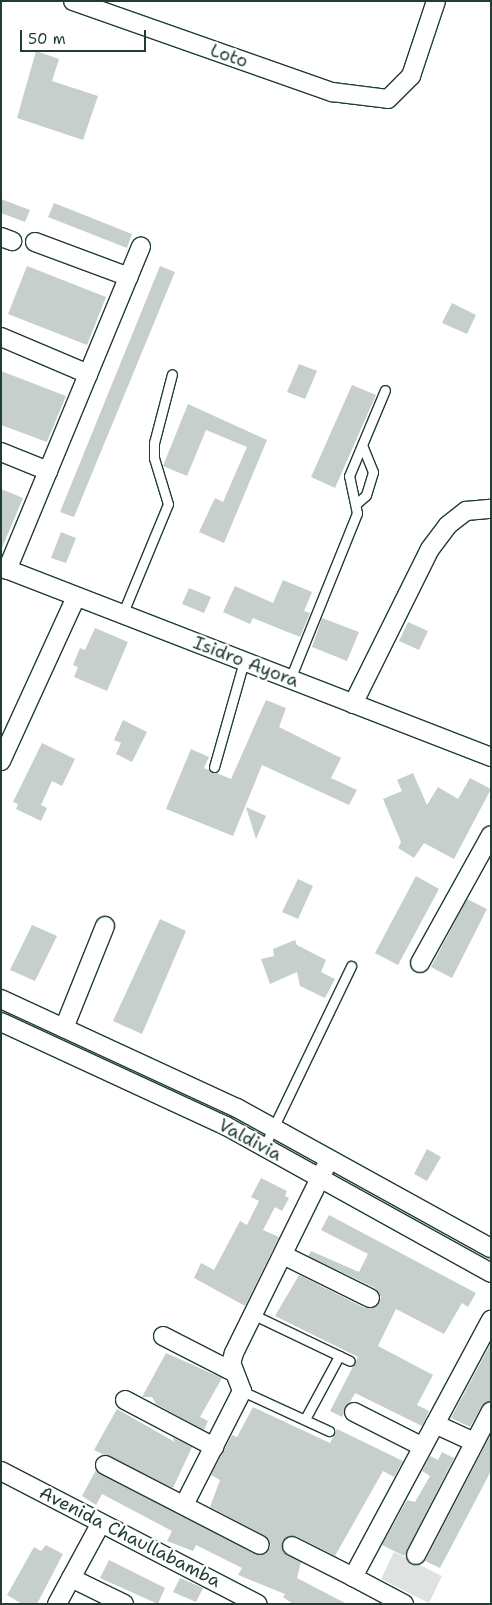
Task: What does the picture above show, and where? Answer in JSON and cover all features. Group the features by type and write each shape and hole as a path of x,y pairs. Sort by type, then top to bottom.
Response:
{"street":[{"name":"Loto","path":"73,1 332,92 388,99 411,76 436,1"},
{"path":"35,242 128,277"},
{"path":"4,569 48,471 141,247"},
{"path":"1,337 88,374"},
{"path":"1,452 48,471"},
{"path":"353,704 430,549 448,525 466,511 491,509"},
{"name":"Isidro Ayora","path":"4,569 491,756"},
{"path":"1,761 76,597"},
{"path":"420,963 491,835"},
{"path":"64,1028 105,926"},
{"name":"Valdivia","path":"1,999 274,1128 491,1248"},
{"name":"Valdivia","path":"1,1022 264,1147 491,1273"},
{"path":"184,1505 242,1391 233,1372 234,1353 330,1158"},
{"path":"283,1255 370,1298"},
{"path":"353,1577 491,1320"},
{"path":"163,1336 233,1372"},
{"path":"125,1400 214,1447"},
{"path":"416,1555 491,1411"},
{"path":"354,1412 423,1447"},
{"path":"435,1424 474,1442"},
{"path":"106,1465 260,1545"},
{"name":"Avenida Chaullabamba","path":"1,1471 258,1604"},
{"path":"57,1604 101,1523"},
{"path":"292,1546 404,1604"},
{"path":"71,1578 124,1604"}],"lane":[{"path":"122,615 168,504 154,458 154,443 172,374"},
{"path":"290,679 357,513 349,476 385,390"},
{"path":"356,504 366,495 373,472 362,445"},
{"path":"214,766 244,661"},
{"path":"264,1147 352,966"},
{"path":"254,1314 350,1362"},
{"path":"305,1419 339,1356"},
{"path":"242,1391 329,1430"}],"shaded area":[{"path":"394,1552 442,1576 429,1603 381,1579"}],"building":[{"path":"36,51 59,59 52,81 98,96 83,140 17,118"},
{"path":"1,199 30,210 25,222 1,213"},
{"path":"54,203 132,234 127,248 48,217"},
{"path":"27,266 106,297 87,345 8,314"},
{"path":"160,266 175,272 74,517 60,512"},
{"path":"452,303 476,315 467,334 442,323"},
{"path":"299,364 317,371 305,399 287,392"},
{"path":"1,371 66,396 47,442 1,425"},
{"path":"352,385 376,395 335,488 311,477"},
{"path":"188,404 267,440 224,543 199,532 215,498 223,502 247,447 206,430 187,476 163,466"},
{"path":"1,489 23,498 2,548 1,547"},
{"path":"61,532 76,538 66,563 51,558"},
{"path":"283,580 312,592 304,611 310,613 300,637 253,618 250,624 223,612 235,586 273,603"},
{"path":"189,588 211,597 204,613 182,604"},
{"path":"322,618 359,632 347,661 312,647"},
{"path":"408,622 428,631 419,650 399,641"},
{"path":"95,628 128,642 107,691 74,677 78,667 73,665 80,648 85,650"},
{"path":"266,700 286,708 279,727 341,758 331,778 357,790 349,805 262,765 233,836 166,809 191,749 209,757 204,768 231,779"},
{"path":"123,720 147,732 132,762 116,754 121,743 114,740"},
{"path":"42,743 75,759 62,786 52,781 41,805 47,808 41,821 16,809 18,804 13,802"},
{"path":"413,773 427,805 438,787 458,799 470,778 491,789 454,859 424,843 414,858 398,848 401,842 383,799 402,791 397,780"},
{"path":"246,807 266,816 256,839"},
{"path":"416,876 439,889 398,965 375,953"},
{"path":"298,879 313,886 298,919 282,912"},
{"path":"467,899 487,909 452,978 431,967"},
{"path":"160,919 186,931 142,1034 113,1021"},
{"path":"32,925 57,936 35,981 10,970"},
{"path":"295,940 297,945 326,960 321,972 335,979 325,998 300,986 297,972 270,984 261,959 274,956 273,949"},
{"path":"427,1149 441,1157 427,1181 414,1174"},
{"path":"261,1178 287,1191 285,1196 289,1198 282,1211 275,1207 263,1230 279,1237 245,1306 194,1278 201,1263 214,1270 240,1221 247,1225 259,1201 251,1197"},
{"path":"329,1215 476,1293 468,1307 462,1303 444,1334 396,1309 378,1346 433,1375 417,1405 429,1411 422,1426 355,1393 342,1417 330,1411 358,1357 275,1316 299,1275 365,1308 379,1303 381,1297 375,1288 308,1256 311,1251 359,1272 368,1254 321,1230"},
{"path":"491,1343 491,1400 482,1406 470,1427 451,1418"},
{"path":"166,1353 222,1378 200,1417 208,1421 204,1430 156,1404 152,1397 142,1397"},
{"path":"253,1407 330,1443 337,1429 403,1461 394,1477 383,1471 335,1556 296,1536 282,1542 283,1552 301,1562 297,1578 347,1604 293,1604 283,1597 285,1594 238,1575 242,1568 196,1545 193,1551 167,1541 172,1531 102,1494 96,1505 82,1496 96,1470 255,1554 265,1554 271,1545 265,1536 210,1507 220,1480 211,1475 232,1435 237,1437"},
{"path":"117,1409 175,1442 172,1437 192,1447 173,1488 94,1450"},
{"path":"491,1434 491,1471 440,1568 425,1561"},
{"path":"442,1452 454,1458 404,1556 382,1545 407,1500 415,1502 430,1476 422,1471 430,1456 438,1460"},
{"path":"46,1545 63,1554 37,1604 22,1604 7,1595 34,1547 41,1551"},
{"path":"109,1560 165,1588 158,1604 100,1578"},
{"path":"180,1578 203,1588 196,1602 173,1592"}]}
